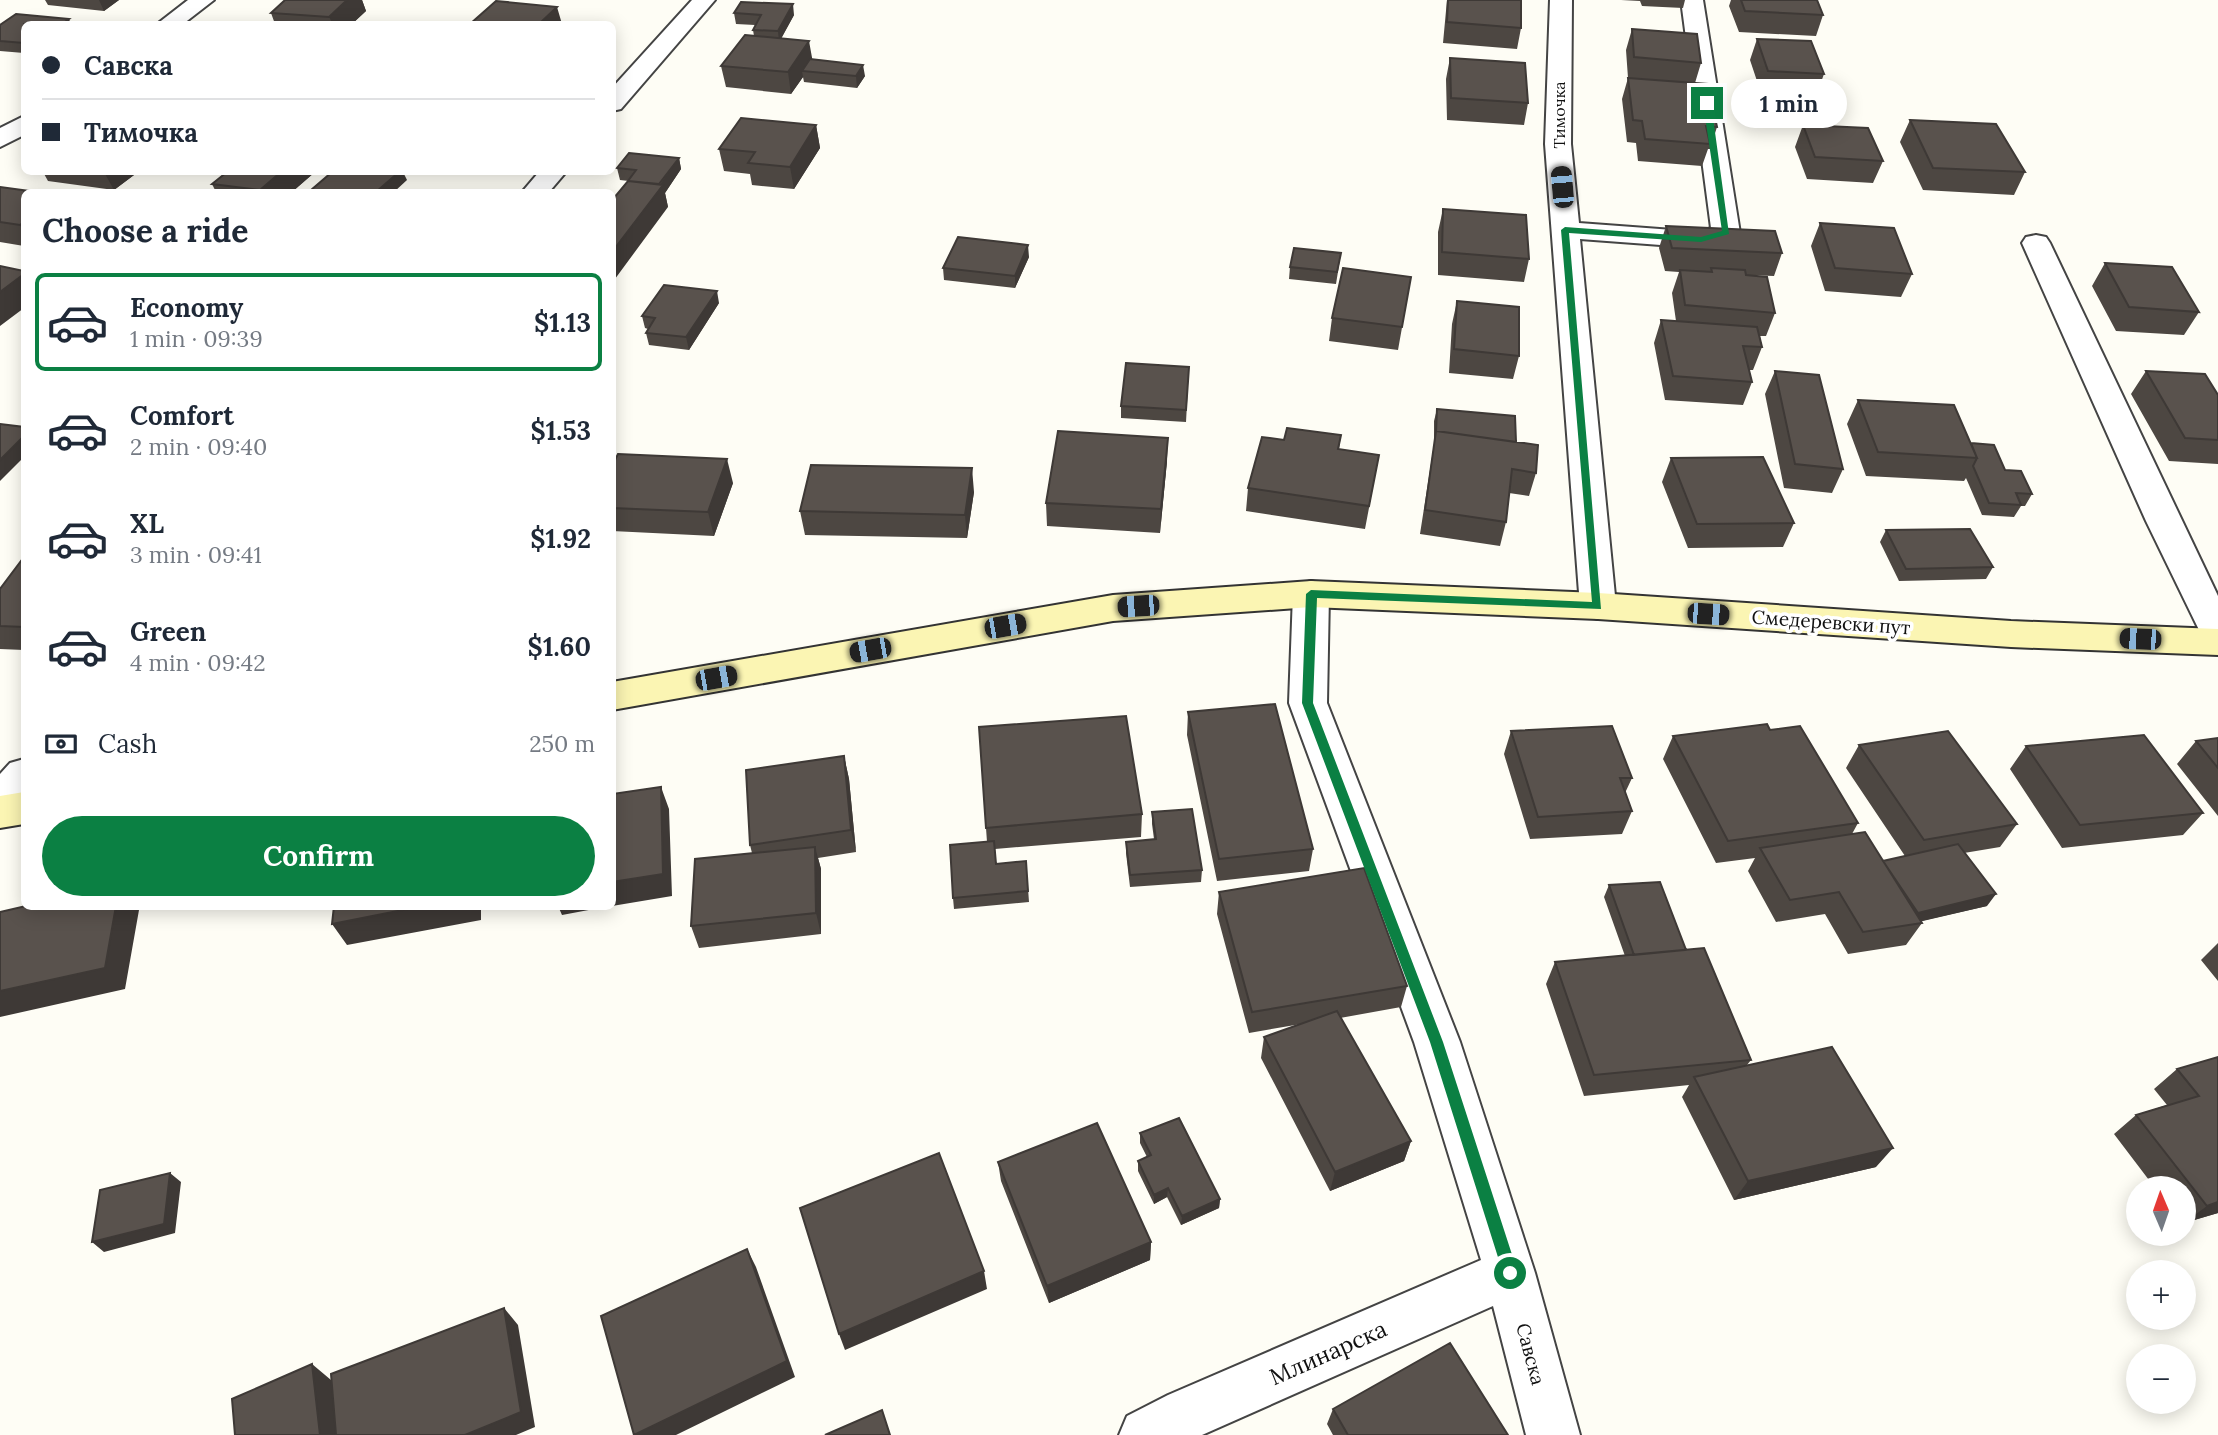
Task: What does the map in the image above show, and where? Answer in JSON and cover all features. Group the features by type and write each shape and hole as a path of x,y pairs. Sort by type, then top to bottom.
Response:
{"street":[{"path":"172,21 203,0"},
{"path":"616,99 704,0"},
{"name":"Тимочка","path":"1561,0 1558,144 1598,606"},
{"path":"1565,230 1701,240 1726,233 1692,0"},
{"path":"0,139 21,126"},
{"path":"538,189 551,175"},
{"path":"2036,243 2163,521 2218,632"},
{"name":"Смедеревски пут","path":"616,695 1113,608 1311,594 1598,606 2011,634 2218,642"},
{"name":"Савска","path":"1311,594 1308,703 1437,1042 1510,1273 1553,1435"},
{"path":"0,802 21,778"},
{"path":"0,812 21,808"},
{"name":"Млинарска","path":"1146,1435 1187,1414 1510,1273"}],"building":[{"path":"285,0 347,0 329,17 271,13"},
{"path":"1448,0 1521,0 1521,28 1447,22"},
{"path":"1741,0 1817,0 1823,15 1745,11"},
{"path":"496,1 557,7 542,21 473,21"},
{"path":"741,2 793,4 778,31 753,30 761,15 734,13"},
{"path":"16,14 69,19 21,21 21,43 0,41 0,25"},
{"path":"1632,29 1697,34 1701,63 1634,57"},
{"path":"745,35 809,41 788,72 721,66"},
{"path":"1757,39 1811,41 1824,74 1768,71"},
{"path":"1450,58 1525,63 1528,103 1451,98"},
{"path":"810,59 863,65 856,76 802,71"},
{"path":"1628,78 1708,84 1717,127 1706,126 1710,144 1645,139 1642,121 1633,120"},
{"path":"741,118 816,125 790,167 748,163 755,152 719,149"},
{"path":"1910,120 1996,124 2025,172 1933,168"},
{"path":"1803,125 1868,128 1883,161 1815,157"},
{"path":"629,153 679,158 659,184 628,181 636,170 617,168"},
{"path":"223,175 278,175 261,189 212,184"},
{"path":"328,175 396,175 379,189 312,189"},
{"path":"628,181 663,185 616,247 616,196"},
{"path":"0,187 21,190 21,224 0,222"},
{"path":"1443,209 1526,215 1529,259 1442,252"},
{"path":"1820,223 1894,228 1912,274 1835,268"},
{"path":"1666,226 1775,231 1782,253 1672,248"},
{"path":"958,237 1028,245 1015,276 943,268"},
{"path":"1294,248 1341,253 1337,272 1290,267"},
{"path":"2105,263 2172,267 2199,312 2129,307"},
{"path":"0,266 21,270 21,276 0,292"},
{"path":"1343,268 1411,277 1402,327 1332,318"},
{"path":"1711,268 1745,270 1746,275 1767,277 1775,313 1685,305 1680,270 1712,272"},
{"path":"664,285 717,291 686,337 646,333 655,318 642,316"},
{"path":"1457,301 1519,307 1519,356 1454,349"},
{"path":"1661,320 1757,327 1762,347 1743,346 1752,382 1673,376"},
{"path":"1126,363 1189,367 1186,410 1121,406"},
{"path":"1775,371 1819,375 1843,469 1795,464"},
{"path":"2146,371 2205,374 2218,395 2218,440 2185,438"},
{"path":"1858,400 1954,405 1977,458 1878,452"},
{"path":"1437,409 1515,416 1516,442 1436,431"},
{"path":"0,424 21,427 21,439 0,460"},
{"path":"1287,428 1341,435 1338,449 1379,455 1369,506 1248,488 1262,437 1284,440"},
{"path":"1058,431 1168,438 1161,509 1046,503"},
{"path":"1436,431 1538,445 1536,473 1512,469 1506,522 1425,510"},
{"path":"1971,443 1994,445 2005,470 2021,471 2032,494 2016,493 2021,505 1989,503 1973,466 1977,458"},
{"path":"618,454 727,459 708,512 616,508"},
{"path":"1763,457 1794,523 1697,524 1671,458"},
{"path":"811,465 972,468 965,515 800,511"},
{"path":"1970,529 1993,567 1906,569 1886,530"},
{"path":"21,561 21,627 0,626 0,589"},
{"path":"1275,704 1313,849 1219,859 1188,712"},
{"path":"1126,716 1142,814 986,828 979,727"},
{"path":"1767,724 1770,730 1800,726 1858,823 1728,841 1673,736"},
{"path":"1612,726 1632,778 1620,778 1632,811 1538,817 1511,731"},
{"path":"1948,731 2017,824 1924,840 1859,745"},
{"path":"2144,735 2203,813 2080,825 2026,746"},
{"path":"2218,738 2218,768 2196,741"},
{"path":"844,756 851,830 750,845 746,770"},
{"path":"661,787 663,874 616,881 616,793"},
{"path":"1192,809 1202,870 1130,875 1126,842 1156,839 1152,812"},
{"path":"1865,832 1922,923 1863,932 1839,892 1790,900 1760,848"},
{"path":"994,841 996,864 1026,861 1028,891 953,898 950,845"},
{"path":"1958,844 1996,894 1918,913 1883,861"},
{"path":"815,847 816,913 691,926 695,859"},
{"path":"1364,868 1407,986 1252,1012 1219,892"},
{"path":"1660,882 1686,950 1634,955 1609,885"},
{"path":"21,907 21,910 115,910 105,968 0,991 0,912"},
{"path":"334,910 403,910 332,924"},
{"path":"1704,948 1751,1060 1594,1075 1555,962"},
{"path":"1337,1011 1411,1141 1335,1172 1264,1037"},
{"path":"1832,1047 1893,1148 1748,1181 1694,1077"},
{"path":"2218,1057 2218,1202 2207,1206 2196,1192 2196,1176 2184,1176 2136,1115 2199,1096 2177,1069"},
{"path":"1179,1118 1220,1199 1182,1216 1168,1188 1154,1195 1138,1161 1151,1155 1140,1133"},
{"path":"1097,1123 1151,1242 1047,1286 998,1162"},
{"path":"939,1153 984,1271 839,1334 800,1208"},
{"path":"170,1173 164,1224 92,1242 100,1190"},
{"path":"747,1249 787,1361 634,1435 601,1316"},
{"path":"504,1308 521,1412 465,1435 336,1435 331,1374"},
{"path":"1450,1343 1508,1435 1348,1435 1333,1409"},
{"path":"312,1364 320,1435 235,1435 232,1399"},
{"path":"882,1410 890,1435 825,1435"}],"route":[{"path":"1510,1273 1437,1042 1308,703 1311,594 1598,606 1565,230 1701,240 1726,233 1707,103"}]}
